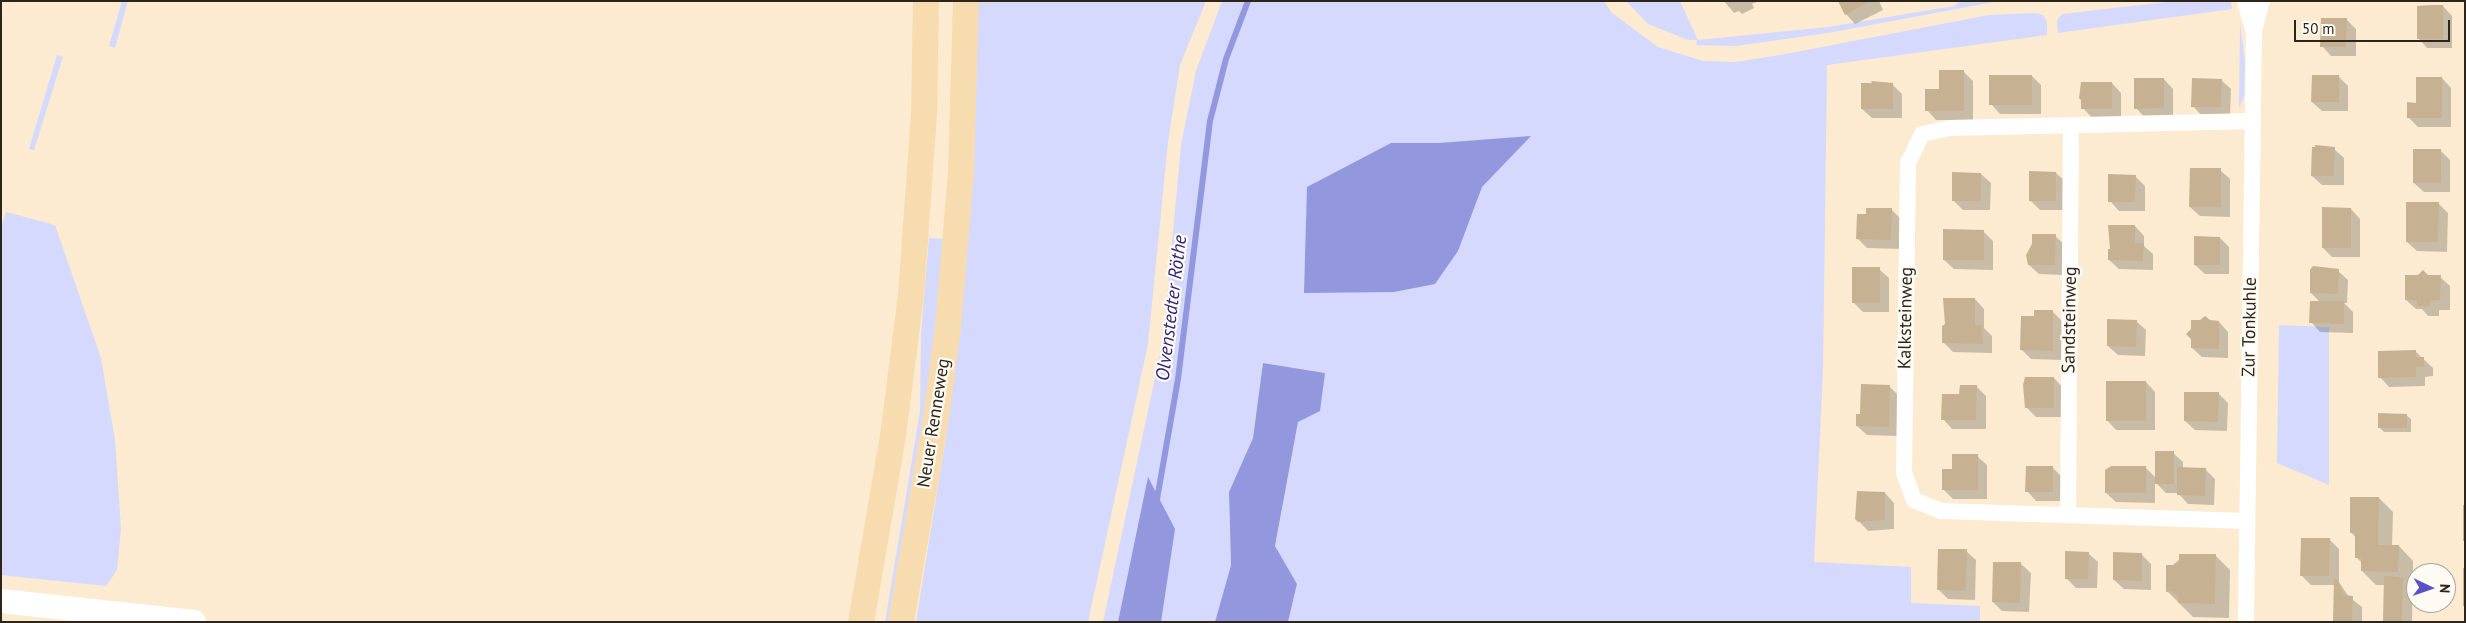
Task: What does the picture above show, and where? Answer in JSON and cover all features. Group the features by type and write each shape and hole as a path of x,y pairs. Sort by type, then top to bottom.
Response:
{"main road":[{"path":"861,622 893,436 910,311 918,225 924,114 926,1"},
{"name":"Neuer Renneweg","path":"901,622 936,418 948,327 958,223 965,96 966,1"},
{"path":"1,602 194,622"}],"street":[{"name":"Zur Tonkuhle","path":"2245,1 2254,33"},
{"name":"Zur Tonkuhle","path":"2246,622 2254,33 2262,1"},
{"name":"Kalksteinweg","path":"2247,521 1941,511 1914,500 1904,473 1908,163 1922,134 1950,128 2253,121"},
{"name":"Sandsteinweg","path":"2068,516 2071,125"}],"shaded area":[{"path":"122,1 128,1 115,48 109,46"},
{"path":"978,1 1206,1 1180,65 1168,142 1148,344 1088,622 916,622 947,430 973,169"},
{"path":"1222,1 1604,1 1612,13 1658,47 1703,61 1735,62 1989,15 2035,13 2043,15 2047,22 2047,35 1827,65 1823,371 1814,562 1911,567 1911,603 1980,606 1980,622 1288,622 1297,584 1275,547 1298,422 1325,373 1263,363 1253,438 1229,492 1231,565 1215,622 1103,622 1163,340 1181,145 1196,71"},
{"path":"1626,1 1680,1 1698,40 1828,27 1954,6 1960,1 2024,1 1994,2 1828,33 1736,46 1696,45 1697,40 1688,40 1648,24"},
{"path":"2175,1 2231,1 2232,9 2058,33 2057,21 2062,14"},
{"path":"2240,23 2245,62 2244,96 2239,108"},
{"path":"57,55 63,57 34,150 29,149"},
{"path":"6,212 55,225 101,358 115,440 121,529 117,570 106,586 1,575 1,227"},
{"path":"929,238 945,239 931,373 890,622 885,622 920,411 921,335"},
{"path":"2279,325 2329,327 2329,485 2277,463"}],"water":[{"path":"1531,136 1482,187 1458,251 1435,284 1394,292 1304,293 1307,187 1391,143 1439,143"},
{"path":"1263,363 1325,373 1320,411 1298,422 1275,546 1297,584 1288,622 1215,622 1231,565 1229,492 1253,438"},
{"path":"1148,477 1175,529 1161,622 1118,622"}],"building":[{"path":"1838,1 1871,1 1845,15"},
{"path":"2443,5 2443,39 2417,39 2417,6"},
{"path":"2321,18 2347,18 2346,47 2320,47"},
{"path":"1939,70 1964,70 1964,111 1925,111 1925,89 1939,89"},
{"path":"1989,75 2032,75 2032,105 1989,105"},
{"path":"2312,75 2339,75 2339,102 2311,102"},
{"path":"2416,77 2442,77 2442,118 2407,118 2407,102 2416,103"},
{"path":"2134,78 2164,78 2164,108 2134,109"},
{"path":"2192,78 2222,79 2221,107 2191,107"},
{"path":"1871,81 1893,83 1893,109 1861,109 1861,83 1872,83"},
{"path":"2081,82 2112,82 2112,109 2081,109 2081,100 2079,98"},
{"path":"2315,145 2335,147 2334,176 2311,176 2312,147 2315,147"},
{"path":"2413,149 2441,149 2441,183 2413,183"},
{"path":"2190,168 2221,168 2221,207 2189,207"},
{"path":"2029,171 2056,172 2056,201 2029,201"},
{"path":"1952,172 1981,173 1981,201 1952,201"},
{"path":"2108,174 2136,175 2135,202 2108,202"},
{"path":"2406,202 2439,202 2438,242 2406,242"},
{"path":"2322,207 2351,208 2351,248 2322,248"},
{"path":"1866,208 1892,208 1891,240 1856,239 1857,214 1866,214"},
{"path":"2108,225 2135,225 2135,243 2144,243 2143,261 2108,260 2108,249 2110,249"},
{"path":"1943,229 1984,230 1984,260 1943,260"},
{"path":"2032,234 2056,234 2055,265 2028,265 2026,255 2032,244"},
{"path":"2194,236 2220,237 2220,265 2194,265"},
{"path":"2313,266 2339,269 2338,294 2310,293 2310,270"},
{"path":"1852,267 1880,267 1880,303 1852,303"},
{"path":"2423,270 2428,275 2441,275 2440,300 2430,301 2430,307 2417,306 2417,300 2405,300 2405,275 2418,275"},
{"path":"1943,298 1975,298 1975,325 1982,325 1983,344 1942,343 1942,326 1945,324"},
{"path":"2310,301 2344,301 2344,324 2309,323"},
{"path":"2034,310 2053,310 2053,351 2020,350 2021,316 2034,316"},
{"path":"2205,316 2210,320 2219,321 2219,349 2191,348 2191,339 2186,334 2191,329 2191,320 2200,320"},
{"path":"2107,319 2137,320 2136,347 2107,346"},
{"path":"2416,350 2416,357 2424,357 2424,367 2416,367 2416,377 2378,378 2378,351"},
{"path":"2025,377 2054,377 2054,408 2025,408 2023,385"},
{"path":"2106,381 2146,381 2146,421 2106,421"},
{"path":"1861,384 1890,385 1889,427 1856,426 1856,414 1860,414"},
{"path":"1960,385 1977,385 1976,420 1941,420 1942,394 1959,394"},
{"path":"2184,392 2219,392 2218,422 2184,421"},
{"path":"2378,413 2407,414 2407,428 2378,428"},
{"path":"2155,451 2174,451 2174,484 2155,484"},
{"path":"1952,454 1978,454 1978,490 1942,490 1942,469 1952,469"},
{"path":"2026,466 2053,466 2053,492 2025,492"},
{"path":"2111,466 2146,466 2146,493 2105,493 2105,470"},
{"path":"2177,467 2206,468 2205,496 2177,495"},
{"path":"1857,491 1885,492 1885,520 1858,522 1855,519"},
{"path":"2350,497 2379,497 2378,545 2399,545 2398,572 2361,571 2361,558 2355,558 2355,533 2350,533"},
{"path":"2463,505 2465,505 2465,541 2463,541"},
{"path":"2301,538 2330,538 2329,576 2300,576"},
{"path":"1938,549 1967,549 1966,591 1937,590"},
{"path":"2065,551 2089,552 2088,579 2065,579"},
{"path":"2113,552 2142,553 2142,581 2113,580"},
{"path":"2179,554 2216,554 2215,604 2178,603 2178,597 2172,591 2166,592 2166,565 2173,565 2179,560"},
{"path":"1993,562 2021,562 2020,603 1992,602"},
{"path":"2463,568 2465,568 2465,606 2463,606"},
{"path":"2384,576 2403,577 2402,622 2383,622"},
{"path":"2334,578 2337,579 2344,595 2353,596 2352,622 2333,622"}],"waterway":[{"name":"Olvenstedter Röthe","path":"1156,505 1178,379 1210,121 1226,59 1248,1"}]}
